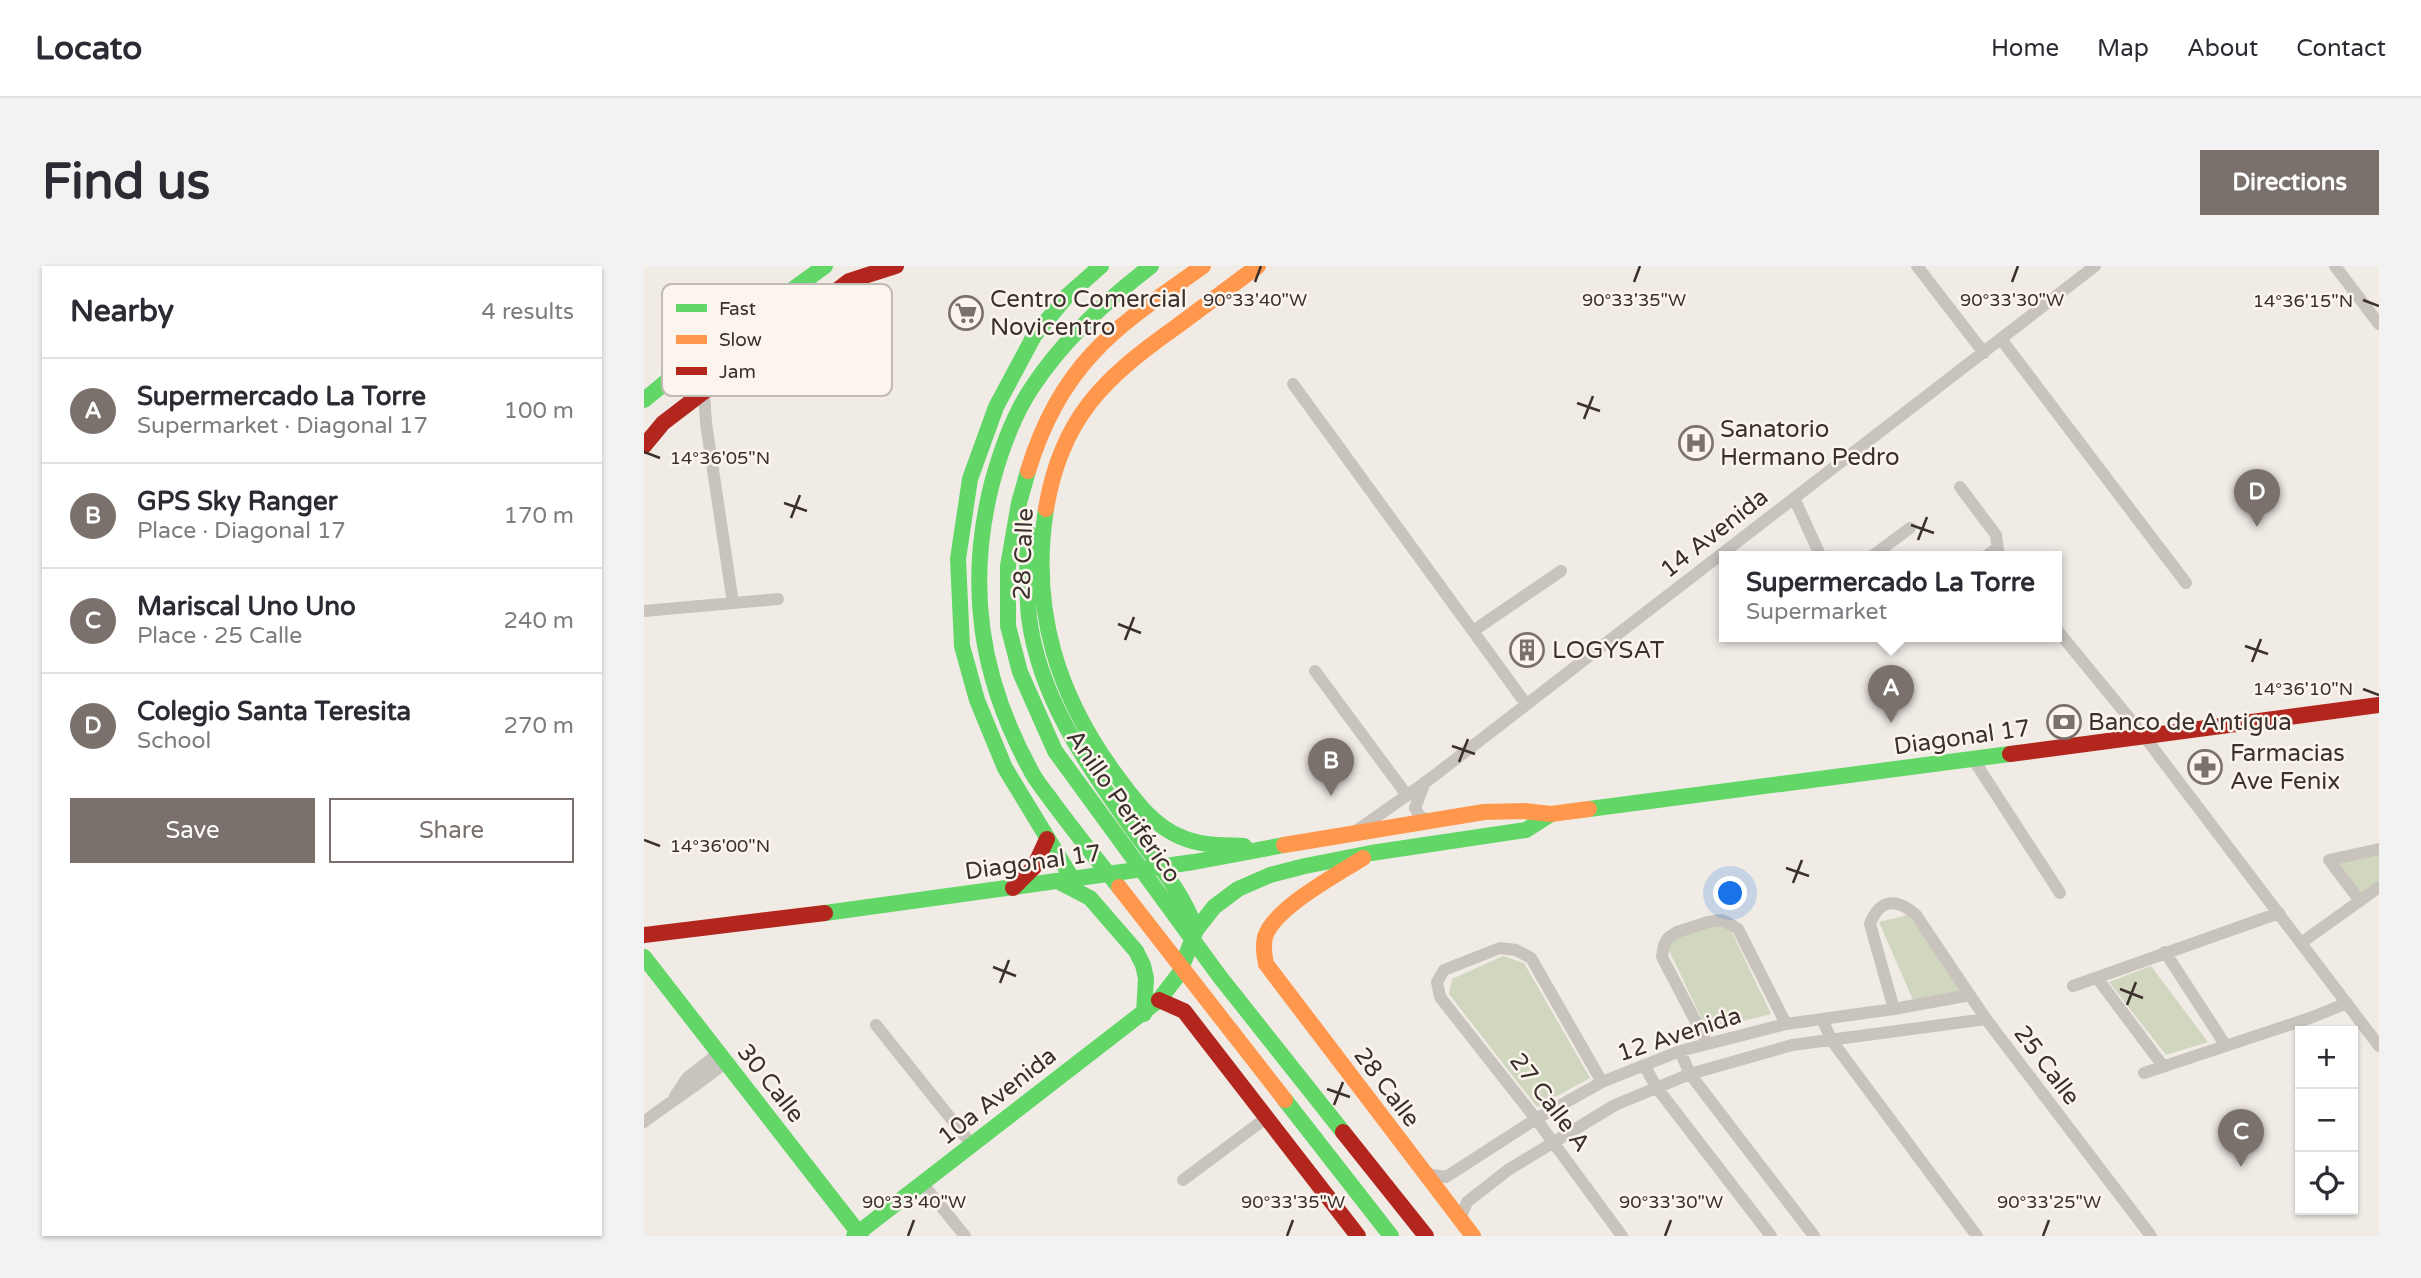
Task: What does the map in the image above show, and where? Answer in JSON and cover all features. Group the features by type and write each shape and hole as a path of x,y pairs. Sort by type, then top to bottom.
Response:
{"main road":[{"path":"800,284 825,266"},
{"path":"845,284 896,266"},
{"path":"1101,266 1067,296 1034,335 996,407 970,479 958,559 962,646 977,700 1005,768 1072,880 1140,957 1146,981 1144,1014"},
{"name":"Anillo Periférico","path":"1151,266 1121,288 1080,326 1037,379 1008,431 989,492 977,566 982,644 994,693 1030,771 1082,842 1157,934 1391,1236"},
{"name":"28 Calle","path":"1258,266 1139,353 1107,380 1083,412 1064,447 1052,480 1042,523 1040,593 1052,654 1078,717 1092,742 1155,821 1172,834 1195,842 1272,847"},
{"name":"Anillo Periférico","path":"1201,268 1141,311 1093,353 1064,391 1038,438 1018,503 1008,566 1008,626 1020,672 1055,751 1220,977 1426,1236"},
{"path":"644,400 662,385"},
{"path":"644,446 663,423 699,396"},
{"path":"1038,438 1026,561 1027,611 1045,685 1078,750 1174,884 1191,912 1196,930"},
{"name":"Diagonal 17","path":"644,935 1072,880 1194,862 1484,812 1524,811 1551,814 2379,705"},
{"name":"Diagonal 17","path":"1163,996 1179,974 1196,930 1214,907 1238,889 1282,872 1371,853 1525,830 1551,814"},
{"path":"1013,888 1034,867 1047,839"},
{"name":"28 Calle","path":"1371,853 1284,911 1268,931 1263,947 1266,964 1473,1236"},
{"name":"30 Calle","path":"644,957 858,1235"},
{"path":"1163,996 1184,1011 1358,1236"},
{"name":"10a Avenida","path":"858,1235 1144,1014 1163,996"}],"street":[{"path":"1917,266 1984,353"},
{"name":"14 Avenida","path":"1725,551 2095,266"},
{"path":"2335,266 2379,324"},
{"path":"2001,339 2186,583"},
{"path":"1293,384 1526,704"},
{"path":"704,396 733,603"},
{"path":"1960,487 1996,535 1998,551"},
{"path":"1794,498 1818,551"},
{"path":"1879,551 1910,527"},
{"name":"14 Avenida","path":"1353,833 1426,782 1719,556"},
{"path":"1473,631 1561,571"},
{"path":"644,611 778,599"},
{"path":"2062,636 2144,736 2379,1044"},
{"path":"1315,671 1406,794"},
{"path":"1973,759 2060,893"},
{"path":"1426,782 1415,807 1419,815 1427,821"},
{"path":"2360,901 2329,860 2379,849"},
{"path":"2301,943 2379,887"},
{"name":"25 Calle","path":"1894,1009 1870,924 1874,914 1887,904 1905,905 1916,915 1986,1019 2151,1236"},
{"path":"2073,986 2279,913"},
{"path":"1707,1044 1662,957 1668,938 1677,932 1708,922 1721,920 1738,929 1786,1024"},
{"name":"27 Calle A","path":"1602,1083 1531,958 1516,950 1500,948 1444,970 1437,982 1440,997 1536,1119 1622,1236"},
{"path":"2165,952 2226,1046"},
{"path":"2097,978 2164,1066"},
{"name":"12 Avenida","path":"1425,1174 1446,1177 1536,1119 1602,1083 1680,1051 1786,1024 1970,995"},
{"path":"2144,1073 2310,1018 2347,1003"},
{"path":"1822,1019 1832,1041 1977,1236"},
{"name":"12 Avenida","path":"1460,1219 1463,1208 1472,1196 1508,1170 1615,1105 1690,1074 1792,1045 1986,1019"},
{"path":"876,1025 972,1145"},
{"path":"1680,1051 1690,1074 1814,1236"},
{"path":"644,1122 673,1099 687,1078 723,1058"},
{"path":"1644,1065 1657,1088 1770,1236"},
{"path":"1182,1180 1266,1118"},
{"path":"922,1183 965,1236"}],"green space":[{"path":"2379,855 2379,882 2360,896 2336,864"},
{"path":"1715,915 1726,920 1771,1014 1707,1030 1665,942 1669,930"},
{"path":"1908,915 1968,995 1913,1000 1879,922"},
{"path":"1503,956 1524,963 1590,1078 1537,1107 1449,994 1452,979"},
{"path":"2151,966 2208,1042 2166,1055 2109,982"}],"traffic: fast":[{"path":"800,284 825,266"},
{"path":"1073,880 1005,768 977,700 962,646 958,559 970,479 996,407 1034,336 1067,296 1101,266"},
{"path":"1119,887 1038,783 1013,734 999,700 982,630 980,558 992,483 1008,433 1026,397 1072,336 1118,292 1151,266"},
{"path":"644,400 662,385"},
{"path":"1028,471 1019,503 1008,566 1008,626 1020,672 1055,751 1220,977 1343,1132"},
{"path":"1046,509 1042,547 1046,618 1065,685 1098,748 1132,796 1162,827 1196,842 1244,846"},
{"path":"1028,532 1029,617 1034,646 1054,702 1097,778 1176,889 1196,930"},
{"path":"1589,809 2010,754"},
{"path":"854,1236 1159,1000 1179,974 1196,930 1214,907 1238,889 1270,875 1305,866 1371,853 1526,830 1551,814"},
{"path":"825,913 1194,862 1284,845"},
{"path":"1061,883 1090,898 1136,951 1146,978 1144,1014"},
{"path":"644,957 861,1236"},
{"path":"1285,1100 1391,1236"}],"traffic: slow":[{"path":"1028,471 1054,408 1082,366 1105,341 1132,318 1203,266"},
{"path":"1046,509 1063,449 1075,425 1107,383 1150,346 1258,266"},
{"path":"1284,845 1484,812 1524,811 1551,814 1589,809"},
{"path":"1363,858 1293,903 1281,915 1265,937 1266,964 1473,1236"},
{"path":"1119,887 1285,1100"}],"traffic: jam":[{"path":"845,284 896,266"},
{"path":"644,446 663,423 698,396"},
{"path":"2010,754 2379,705"},
{"path":"1013,888 1034,867 1047,839"},
{"path":"644,935 825,913"},
{"path":"1159,1000 1184,1011 1358,1236"},
{"path":"1343,1132 1426,1236"}],"place":[{"name":"Centro Comercial Novicentro","path":"966,313"},
{"name":"Sanatorio Hermano Pedro","path":"1696,443"},
{"name":"Colegio Santa Teresita","path":"2257,527"},
{"name":"LOGYSAT","path":"1527,650"},
{"name":"Banco de Antigua","path":"2064,722"},
{"name":"Supermercado La Torre","path":"1891,723"},
{"name":"Farmacias Ave Fenix","path":"2205,767"},
{"name":"GPS Sky Ranger","path":"1331,796"},
{"name":"Mariscal Uno Uno","path":"2241,1167"}]}
